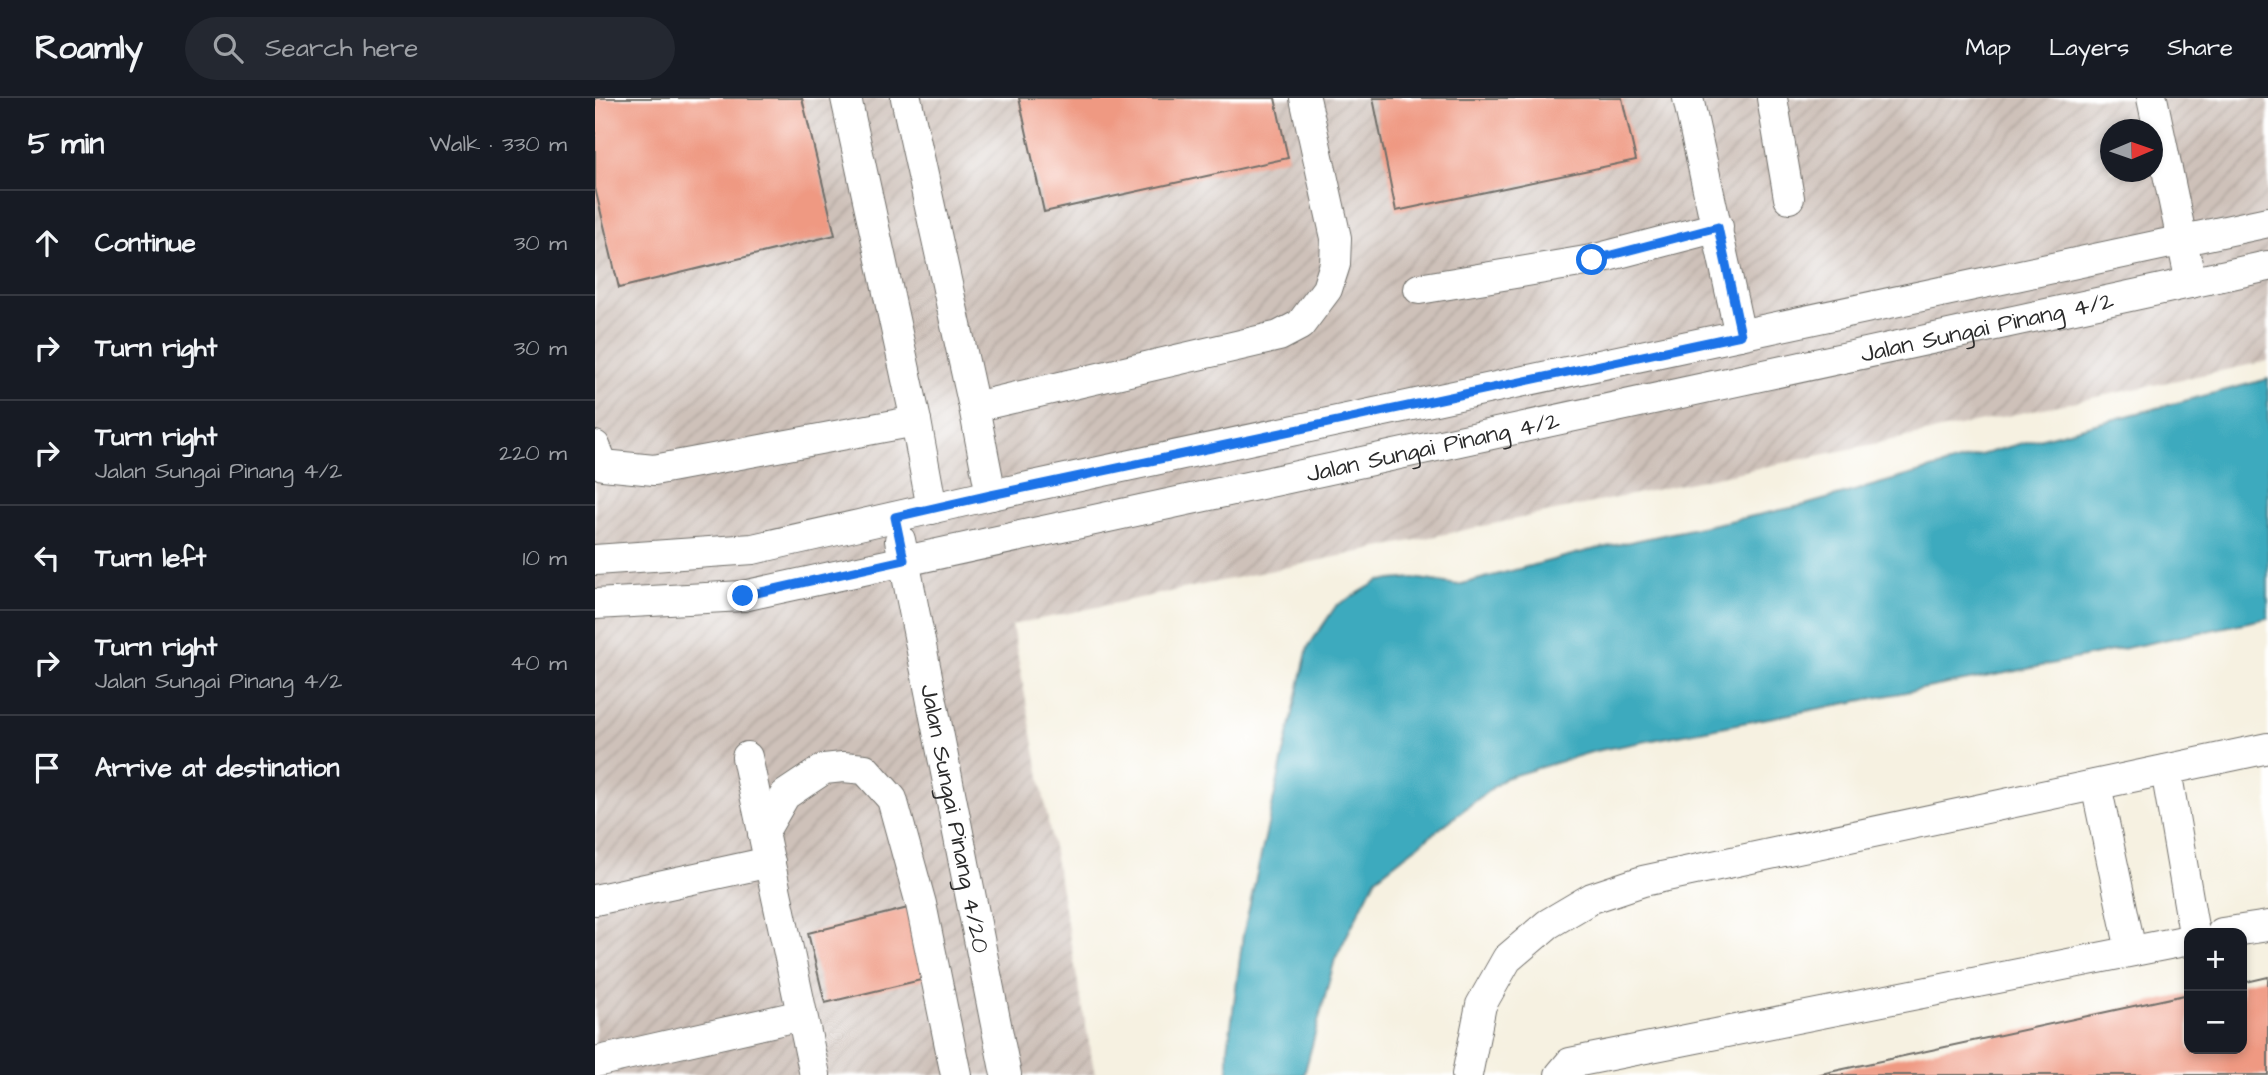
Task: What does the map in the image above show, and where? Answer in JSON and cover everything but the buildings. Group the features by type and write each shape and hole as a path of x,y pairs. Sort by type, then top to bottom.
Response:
{"street":[{"path":"846,98 916,421 932,509"},
{"path":"906,98 991,495"},
{"path":"974,407 1279,335 1300,325 1327,289 1335,264 1336,238 1305,98"},
{"path":"1688,98 1741,335"},
{"path":"1772,98 1789,198"},
{"path":"2153,98 2191,283"},
{"name":"Jalan Sungai Pinang 4/2","path":"595,560 753,549 991,495 2268,222"},
{"path":"1419,289 1592,260 1718,227"},
{"name":"Jalan Sungai Pinang 4/2","path":"595,604 743,596 2268,266"},
{"path":"595,446 603,465 654,470 916,421"},
{"name":"Jalan Sungai Pinang 4/20","path":"895,517 1006,1075"},
{"path":"1467,1075 1481,1004 1507,959 1548,924 1592,898 1643,881 2268,748"},
{"path":"747,757 815,1075"},
{"path":"764,833 785,795 824,769 865,769 892,799 921,904 956,1075"},
{"path":"2166,770 2193,928"},
{"path":"2096,785 2131,951"},
{"path":"595,900 770,862"},
{"path":"2247,929 2268,926"},
{"path":"1560,1075 1570,1063 2184,941"},
{"path":"595,1062 802,1015"}],"shaded area":[{"path":"595,98 2268,98 2268,361 1012,625 1095,1075 595,1075"}],"water":[{"path":"2268,379 2268,618 2027,669 1595,751 1505,778 1376,878 1335,959 1304,1075 1228,1075 1228,1049 1243,935 1308,647 1336,606 1379,581 1414,578 1458,585 1587,551 1805,505 2019,444"}],"route":[{"path":"743,596 904,560 895,517 1741,335 1718,227 1592,260"}]}
